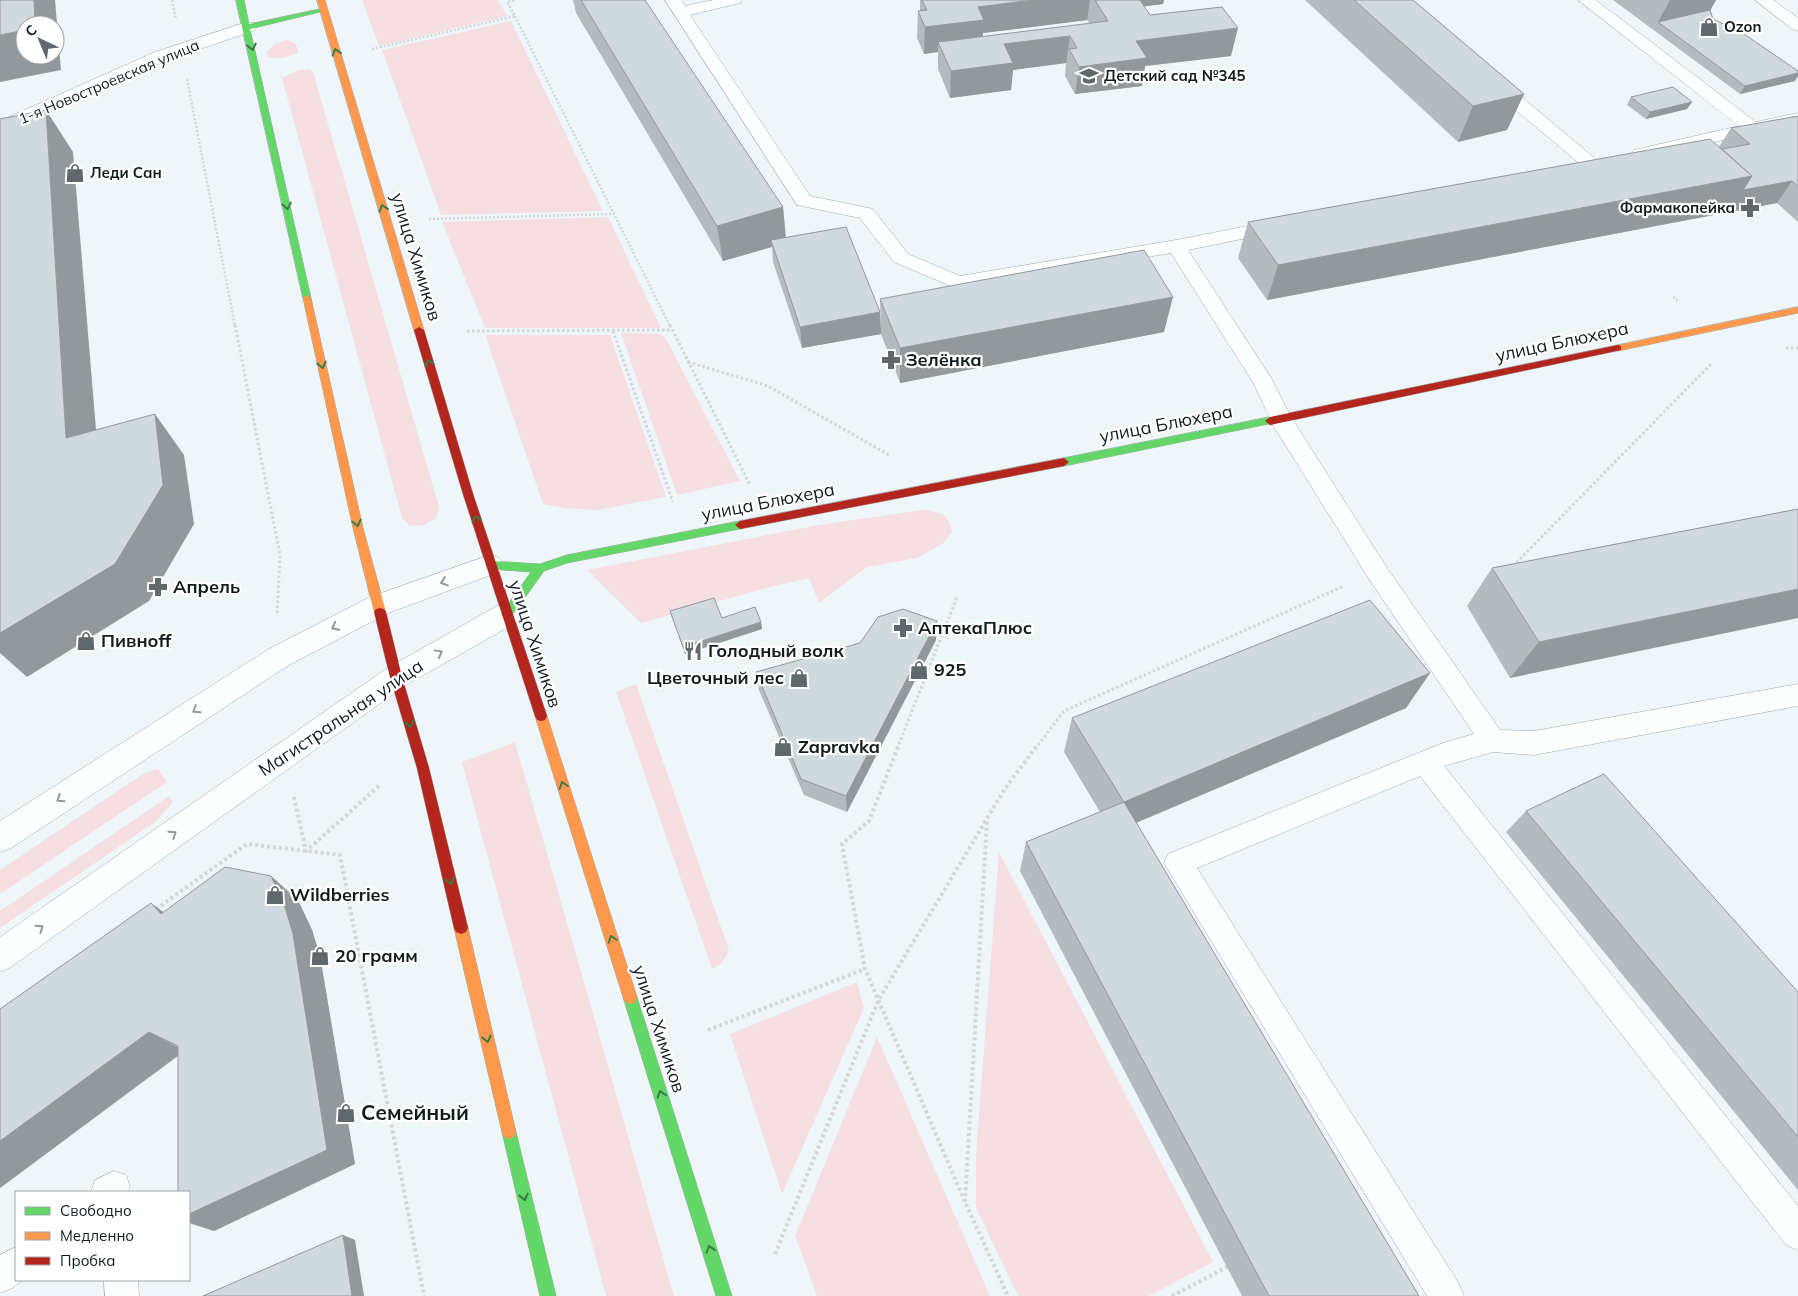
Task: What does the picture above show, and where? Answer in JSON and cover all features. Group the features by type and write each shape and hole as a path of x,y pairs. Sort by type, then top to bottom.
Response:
{"main road":[{"path":"240,0 358,528 396,677 423,768 548,1296"},
{"path":"247,27 322,5"},
{"name":"улица Химиков","path":"322,5 490,565 724,1296"},
{"name":"улица Блюхера","path":"540,568 567,559 1280,419 1798,310"},
{"path":"490,565 540,568"},
{"name":"Магистральная улица","path":"507,614 540,568"}],"street":[{"name":"1-я Новостроевская улица","path":"0,128 161,56 247,27"},
{"path":"0,838 279,657 378,604 490,565"},
{"name":"Магистральная улица","path":"0,956 396,677 507,614"}],"lane":[{"path":"734,0 677,6 804,201 866,213 901,258 958,283 1176,246 1292,223"},
{"path":"1586,0 1754,128"},
{"path":"1766,2 1789,0"},
{"path":"1766,2 1798,26"},
{"path":"1479,70 1607,162"},
{"path":"1573,169 1798,118"},
{"path":"1176,246 1264,383 1280,419 1377,572 1493,740"},
{"path":"1448,1296 1178,862 1452,750 1493,740 1534,743 1798,695"},
{"path":"1425,762 1798,1233"},
{"path":"0,1276 15,1265"},
{"path":"121,1281 122,1296"}],"path":[{"path":"172,0 280,555 277,617"},
{"path":"516,0 506,1 750,486"},
{"path":"372,49 515,16"},
{"path":"429,219 613,214"},
{"path":"467,331 671,330"},
{"path":"613,331 673,502"},
{"path":"688,362 768,386 889,455"},
{"path":"1509,571 1713,362"},
{"path":"775,1254 878,1001 1004,790 1064,711 1377,572"},
{"path":"957,597 870,822 842,844 865,969 965,1202 1008,1296"},
{"path":"306,851 379,786"},
{"path":"293,791 306,851"},
{"path":"965,1202 987,820"},
{"path":"152,912 247,844 340,854 424,1296"},
{"path":"708,1030 865,969"},
{"path":"1172,1296 1227,1266"}],"shaded area":[{"path":"362,0 498,0 507,16 379,46"},
{"path":"511,21 603,211 441,215 382,50"},
{"path":"286,40 295,44 298,53 283,58 268,57 267,52 276,43"},
{"path":"309,69 313,72 439,507 436,518 424,525 410,526 402,518 282,78 296,71"},
{"path":"608,217 661,328 485,328 442,222"},
{"path":"621,333 659,334 665,337 740,481 677,495"},
{"path":"485,335 610,335 666,497 597,510 565,508 543,504"},
{"path":"922,510 942,514 948,520 952,531 944,543 917,558 867,567 819,603 809,578 641,623 587,570 819,525"},
{"path":"636,684 729,950 722,963 712,969 616,692"},
{"path":"515,742 674,1296 606,1296 462,762"},
{"path":"158,769 167,782 0,894 0,870 143,774"},
{"path":"169,796 173,802 155,822 0,928 0,911"},
{"path":"999,852 1213,1262 1149,1296 1018,1296 976,1208 976,1154"},
{"path":"857,982 864,1008 782,1194 730,1034"},
{"path":"877,1037 990,1296 817,1296 795,1236"}],"building":[{"path":"0,0 34,0 35,15 15,15 15,32 0,35"},
{"path":"581,0 645,0 783,207 717,226"},
{"path":"922,0 1033,0 978,7 984,20 925,27 918,11 927,10"},
{"path":"1095,0 1140,0 1150,15 1222,7 1238,28 1136,41 1147,58 1079,67 1069,49 1077,48 1070,36 1004,44 1013,63 951,71 938,42 1108,21"},
{"path":"1354,0 1413,0 1524,94 1473,106"},
{"path":"1710,10 1713,19 1744,34 1798,71 1798,73 1745,86 1658,22"},
{"path":"1673,87 1692,102 1650,112 1631,97"},
{"path":"46,110 66,438 155,414 163,485 115,564 0,633 0,119"},
{"path":"1798,116 1798,186 1792,181 1743,190 1752,176 1722,149 1750,144 1731,128"},
{"path":"1710,139 1752,176 1278,265 1248,222"},
{"path":"846,227 880,312 800,327 771,240"},
{"path":"1144,250 1173,297 900,348 880,299"},
{"path":"1798,509 1798,589 1539,642 1492,568"},
{"path":"714,598 722,618 755,607 761,622 683,647 670,611"},
{"path":"1370,600 1430,673 1124,802 1072,718"},
{"path":"903,609 937,621 846,796 801,779 756,672 860,643 878,617"},
{"path":"1604,774 1798,992 1798,1137 1526,811"},
{"path":"1124,802 1419,1296 1269,1296 1026,842"},
{"path":"225,867 271,876 285,907 293,934 327,1150 190,1214 190,1191 178,1191 178,1046 149,1032 0,1141 0,1009 151,903 161,914"},
{"path":"343,1235 352,1296 203,1296"}],"traffic: fast":[{"path":"240,0 307,298"},
{"path":"247,27 324,10"},
{"path":"1064,462 1270,421"},
{"path":"490,565 540,568 567,559 740,525"},
{"path":"507,614 540,568"},
{"path":"630,997 724,1296"},
{"path":"509,1132 548,1296"}],"traffic: slow":[{"path":"321,0 419,330"},
{"path":"307,298 358,528 380,612"},
{"path":"1618,348 1798,310"},
{"path":"541,716 630,997"},
{"path":"461,928 509,1132"}],"traffic: jam":[{"path":"419,330 468,494 541,716"},
{"path":"1270,421 1618,348"},
{"path":"740,525 1064,462"},
{"path":"380,612 396,677 423,768 461,928"}],"place":[{"name":"Ozon","path":"1709,27"},
{"name":"Детский сад №345","path":"1089,76"},
{"name":"Леди Сан","path":"75,173"},
{"name":"Фармакопейка","path":"1750,208"},
{"name":"Зелёнка","path":"891,360"},
{"name":"Апрель","path":"158,587"},
{"name":"АптекаПлюс","path":"903,628"},
{"name":"Пивноff","path":"86,641"},
{"name":"Голодный волк","path":"693,651"},
{"name":"925","path":"919,670"},
{"name":"Цветочный лес","path":"799,678"},
{"name":"Zapravka","path":"783,747"},
{"name":"Wildberries","path":"275,895"},
{"name":"20 грамм","path":"320,956"},
{"name":"Семейный","path":"346,1113"}]}
